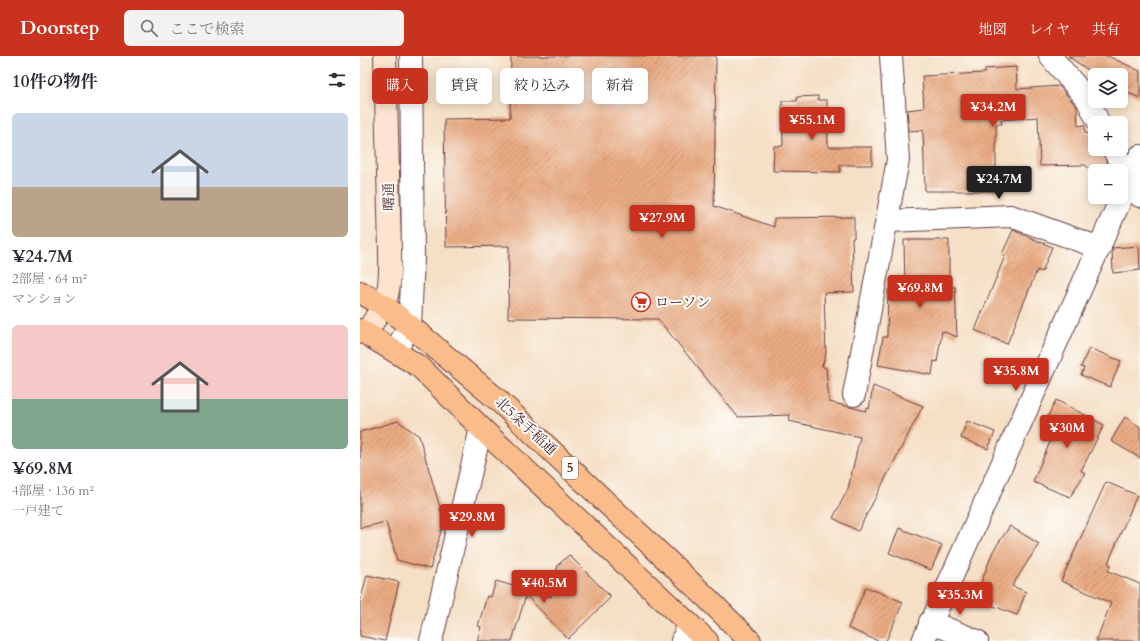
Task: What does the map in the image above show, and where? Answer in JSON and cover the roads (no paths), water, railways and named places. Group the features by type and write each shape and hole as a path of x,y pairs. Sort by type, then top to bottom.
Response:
{"highway":[{"name":"北5条手稲通","path":"360,292 383,305 410,326 499,401 702,593 750,641"},
{"name":"5","path":"363,331 420,367 686,632 707,641"}],"street":[{"name":"曙通","path":"363,331 383,305 388,291 390,249 385,56"},
{"path":"395,351 410,326 413,258 411,56"},
{"path":"854,395 888,221 898,160 891,56"},
{"path":"1050,56 1087,99 1096,116"},
{"path":"1117,156 1135,188"},
{"path":"977,641 926,632 1100,248 1135,188 1140,156"},
{"path":"888,221 1012,216 1100,248"},
{"path":"431,641 481,428"}],"place":[{"name":"ローソン","path":"641,302"}]}
